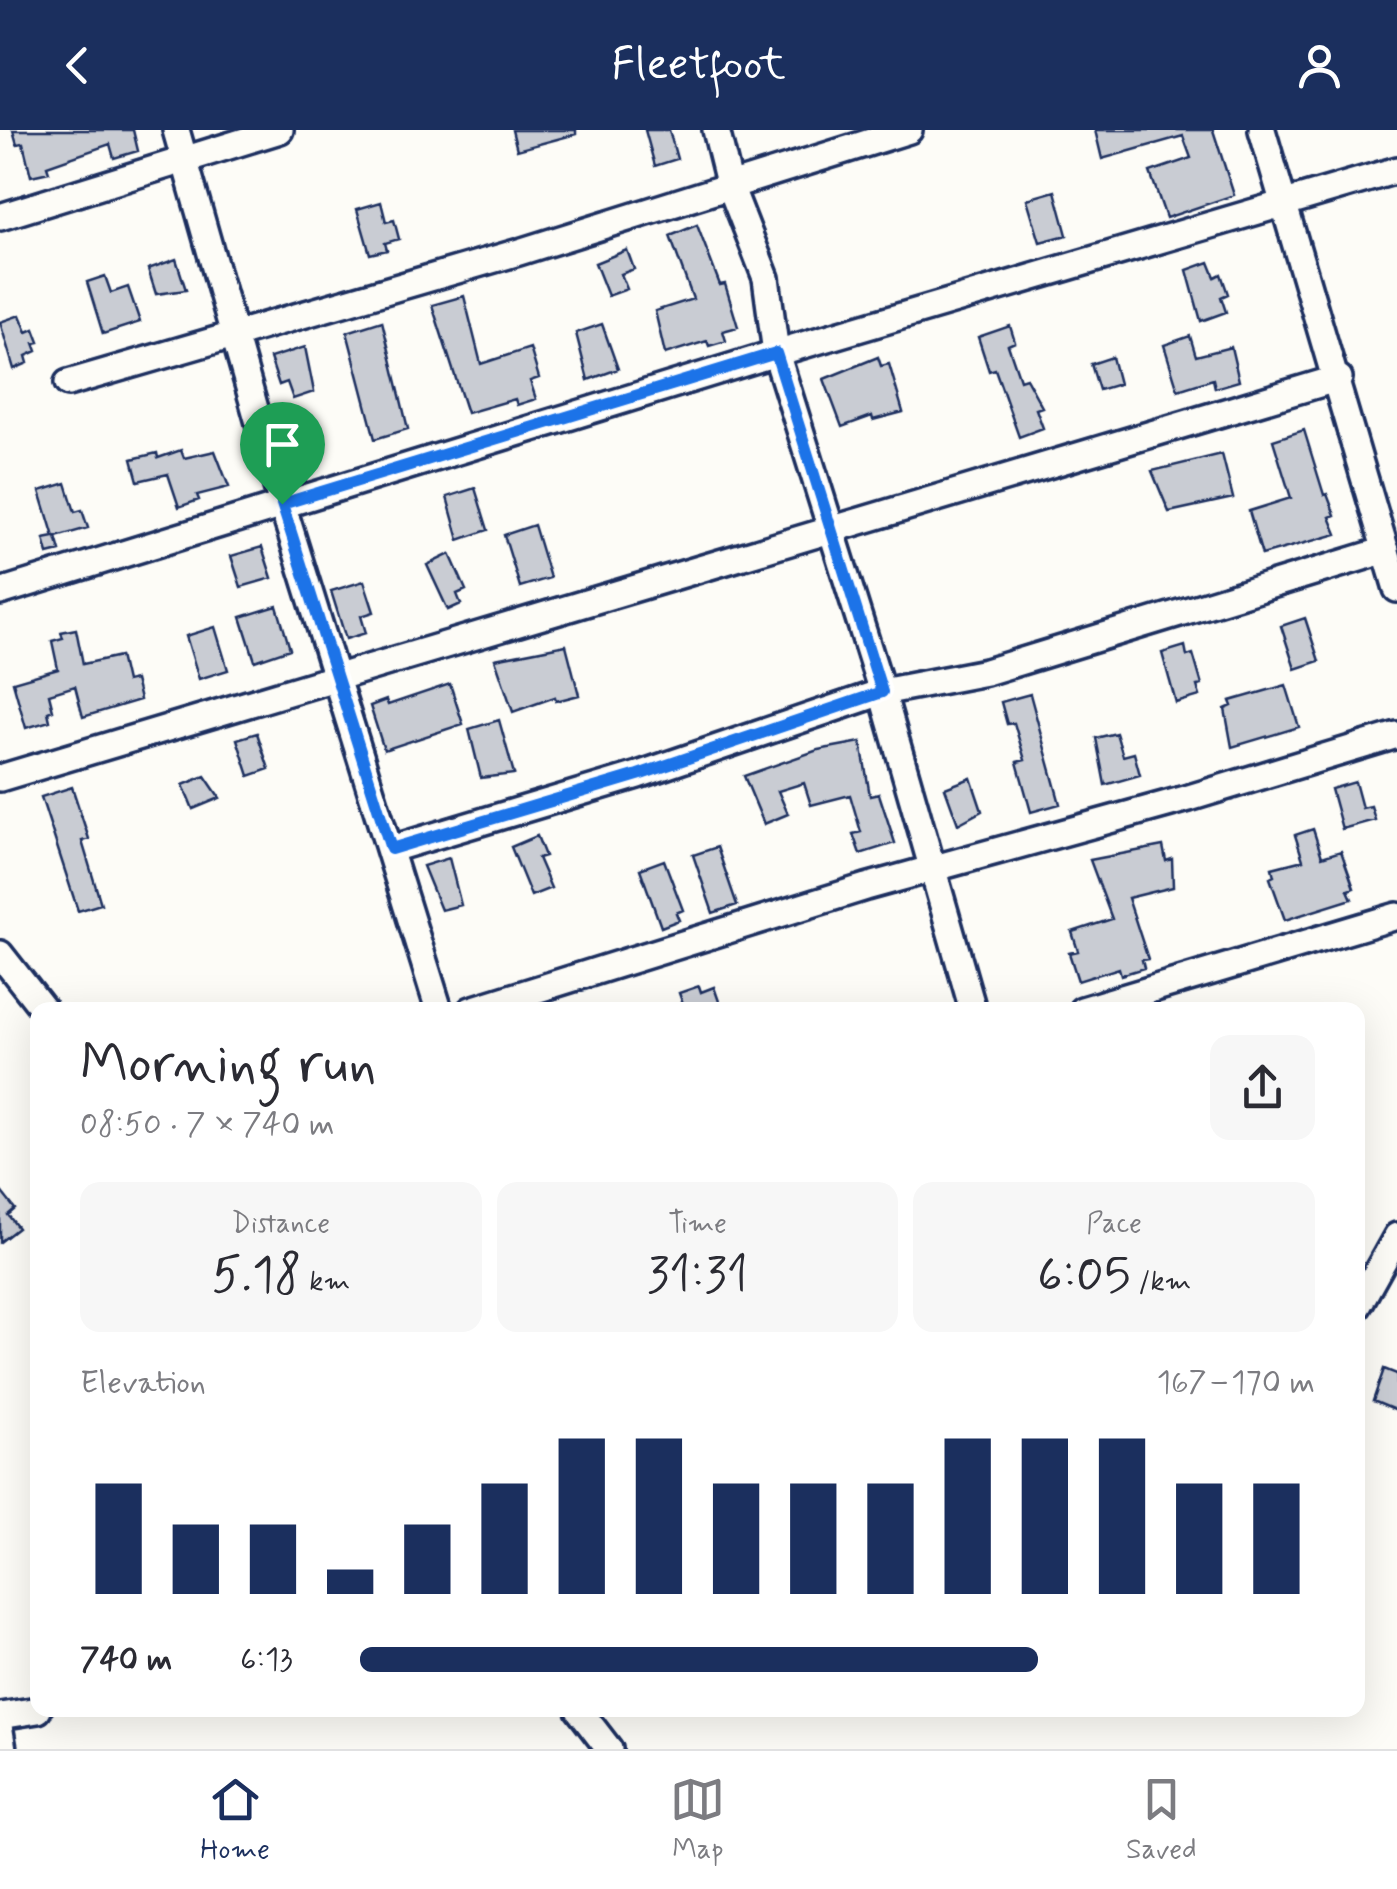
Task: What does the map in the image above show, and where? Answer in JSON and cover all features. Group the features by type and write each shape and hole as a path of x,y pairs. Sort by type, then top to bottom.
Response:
{"street":[{"path":"176,130 282,504 437,1002"},
{"path":"0,217 280,130"},
{"path":"716,130 729,183 766,278 776,353 882,692 930,870 971,1002"},
{"path":"68,383 518,252 729,183 909,130"},
{"path":"1262,130 1286,200 1397,589"},
{"path":"0,592 776,353 1397,170"},
{"path":"0,778 1338,378"},
{"path":"391,849 638,775 882,692 986,672 1386,550"},
{"path":"497,1002 930,870 1397,735"},
{"path":"1109,1002 1397,916"},
{"path":"0,954 38,1002"},
{"path":"1365,1293 1397,1236"},
{"path":"0,1716 30,1711"},
{"path":"585,1717 610,1749"},
{"path":"0,1731 3,1749"}],"building":[{"path":"13,130 133,130 138,151 114,158 110,144 47,166 49,172 31,176 23,143 17,144"},
{"path":"512,130 576,130 576,134 517,150"},
{"path":"645,130 669,130 677,159 655,166"},
{"path":"1095,130 1213,130 1234,195 1166,218 1150,172 1191,158 1183,136 1102,159"},
{"path":"1055,191 1067,235 1040,242 1027,199"},
{"path":"381,202 386,222 394,220 399,239 385,243 387,250 370,254 357,209"},
{"path":"697,225 720,285 725,284 738,327 723,331 726,341 709,346 707,341 665,354 655,311 693,299 670,236"},
{"path":"627,250 634,269 621,274 627,289 608,296 595,263"},
{"path":"176,259 186,290 156,294 148,269"},
{"path":"1209,262 1215,277 1221,274 1228,294 1221,297 1226,312 1201,321 1187,270"},
{"path":"105,276 111,293 128,287 140,322 103,334 87,282"},
{"path":"464,296 481,364 530,348 539,378 530,381 536,399 517,405 515,399 467,413 432,305"},
{"path":"20,315 27,332 34,329 39,342 34,343 37,351 26,356 28,363 14,369 0,322"},
{"path":"382,321 408,429 375,439 347,332"},
{"path":"602,324 618,369 588,380 576,333"},
{"path":"1010,326 1015,342 1008,345 1020,380 1026,378 1042,407 1036,409 1043,428 1019,437 995,369 989,371 978,337"},
{"path":"1190,336 1196,356 1231,347 1239,381 1215,388 1213,379 1178,390 1164,345"},
{"path":"305,347 314,392 293,399 287,382 279,385 270,358"},
{"path":"878,357 881,366 889,364 903,412 873,420 872,416 842,427 824,379"},
{"path":"1112,357 1119,384 1099,390 1091,364"},
{"path":"1304,430 1324,495 1327,494 1335,515 1330,517 1337,534 1262,555 1249,511 1291,498 1273,440"},
{"path":"181,450 184,458 215,451 229,487 197,495 199,500 179,507 168,474 138,481 132,459 157,453 158,458"},
{"path":"1222,454 1233,498 1169,512 1152,471"},
{"path":"66,483 75,512 82,510 88,528 56,537 60,551 48,554 44,539 54,537 40,491"},
{"path":"475,488 488,530 459,540 447,497"},
{"path":"534,525 550,578 520,587 504,535"},
{"path":"262,547 272,578 241,587 231,556"},
{"path":"450,554 466,590 457,594 461,604 448,610 427,565"},
{"path":"364,581 374,612 361,616 366,633 346,639 331,591"},
{"path":"277,606 290,649 255,661 241,617"},
{"path":"1305,618 1319,661 1295,669 1281,626"},
{"path":"215,627 228,670 199,679 186,636"},
{"path":"76,629 83,664 120,656 126,682 135,680 140,700 83,717 75,686 49,694 53,710 48,712 50,721 26,728 13,682 58,669 52,641 63,638 61,632"},
{"path":"566,645 579,695 556,701 555,697 513,712 495,659"},
{"path":"1185,646 1187,656 1193,654 1202,685 1197,686 1200,696 1176,703 1162,653"},
{"path":"450,684 463,724 384,750 370,706 386,700 388,705"},
{"path":"1286,685 1299,727 1232,747 1225,709 1232,706 1230,701"},
{"path":"1030,694 1060,804 1031,812 1017,762 1025,760 1014,723 1007,724 1001,702"},
{"path":"499,720 514,774 481,778 469,729"},
{"path":"257,733 269,769 249,776 237,739"},
{"path":"1116,733 1123,756 1134,753 1140,775 1105,785 1096,738"},
{"path":"861,742 870,796 879,794 895,843 860,854 853,834 861,832 850,795 811,805 804,783 778,791 788,814 764,824 744,776 818,750"},
{"path":"205,776 220,798 193,809 183,785"},
{"path":"971,778 982,811 958,824 945,788"},
{"path":"1355,782 1362,808 1371,806 1375,820 1342,829 1331,789"},
{"path":"72,787 89,839 82,841 101,904 78,911 41,797"},
{"path":"1313,829 1322,857 1341,851 1354,888 1348,890 1352,899 1285,920 1270,878 1274,876 1272,868 1303,860 1295,835"},
{"path":"537,836 545,856 538,858 551,888 531,896 511,847"},
{"path":"1163,846 1166,861 1172,859 1173,887 1128,898 1148,959 1142,960 1144,968 1121,975 1119,968 1078,981 1069,953 1078,951 1072,932 1112,919 1090,860"},
{"path":"717,847 737,905 713,913 693,855"},
{"path":"449,858 461,905 441,910 423,866"},
{"path":"664,860 683,910 676,913 679,920 661,927 640,869"},
{"path":"699,986 701,992 714,987 719,1002 682,1002 679,993"},
{"path":"0,1190 15,1209 8,1215 18,1228 0,1242"},
{"path":"1384,1369 1397,1374 1397,1411 1373,1401"}],"route":[{"path":"776,353 882,692 638,775 391,849 282,504 776,353"}]}
